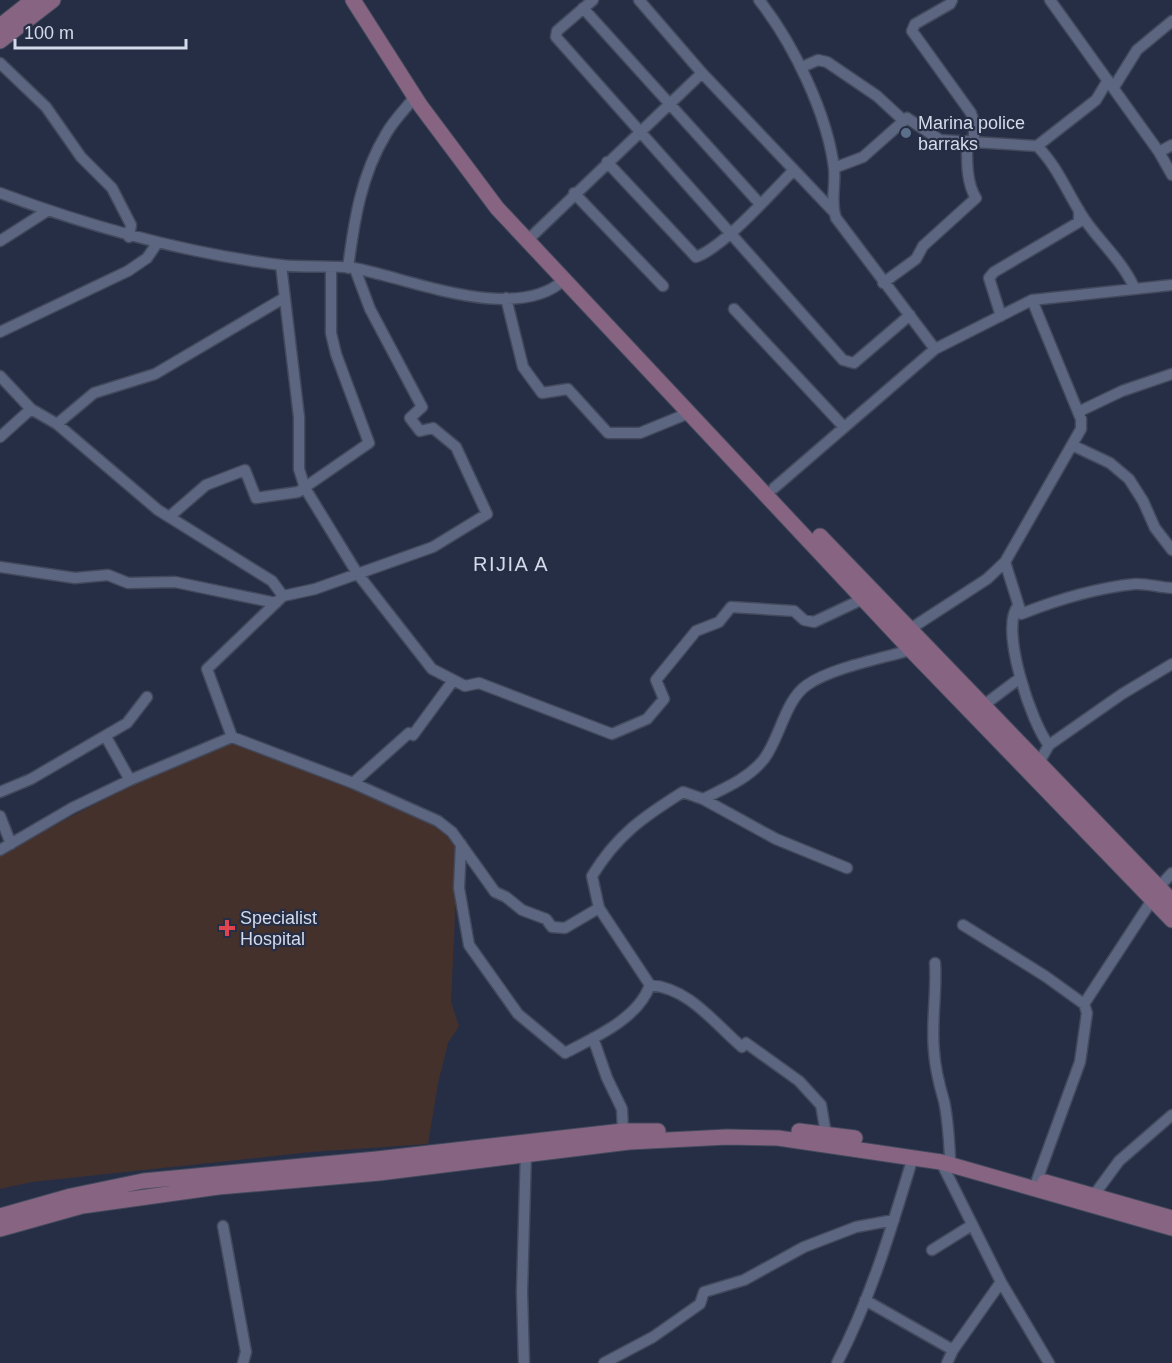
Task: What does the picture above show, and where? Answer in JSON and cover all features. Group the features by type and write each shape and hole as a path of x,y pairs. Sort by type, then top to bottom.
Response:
{"main road":[{"path":"0,27 33,0"},
{"path":"0,42 53,0"},
{"path":"353,0 415,97 497,208 865,598 911,650 1155,893 1172,901"},
{"path":"365,0 428,99 505,203 533,235 984,705 1155,893 1172,920"},
{"path":"0,1229 95,1204 218,1187 379,1173 623,1131 722,1128 782,1129 826,1134 1037,1180 1172,1218"},
{"path":"0,1216 143,1181 526,1147 727,1137 778,1138 913,1157 945,1159 1172,1228"}],"street":[{"path":"593,0 557,32 556,37 848,363 854,363 910,315"},
{"path":"639,0 702,73 833,211 883,283 935,349"},
{"path":"759,0 789,40 802,67 826,135 834,168 833,211"},
{"path":"883,283 916,259 923,246 976,198 972,191 968,169 974,123 971,112 912,31 915,24 950,4 952,0"},
{"path":"1050,0 1159,152 1172,175"},
{"path":"583,8 760,204"},
{"path":"834,168 863,157 903,120 911,118 939,140 1037,146 1096,100 1137,50 1172,21"},
{"path":"802,67 818,60 827,62 877,96 903,120"},
{"path":"1,69 46,107 81,157 112,188 131,225 129,237"},
{"path":"533,235 574,193 702,73"},
{"path":"232,737 207,669 280,600 433,547 487,514 456,447 433,428 420,431 410,418 422,407 351,268 355,210 370,167 386,132 415,97"},
{"path":"1037,146 1058,170 1079,210 1096,235 1128,273 1134,287"},
{"path":"1159,152 1172,146"},
{"path":"607,162 696,257 703,255 730,232 794,170"},
{"path":"0,193 47,211 129,237 281,265 331,269 351,268 458,293 506,298 535,296 552,290 564,280"},
{"path":"574,193 663,286"},
{"path":"1001,316 989,278 994,272 1079,222 1079,210"},
{"path":"0,242 47,211"},
{"path":"0,332 134,267 147,258 158,242"},
{"path":"281,265 299,417 299,469 305,488 357,573 432,669 452,682 465,686 479,683 612,734 647,719 664,699 656,680 696,631 718,622 731,607 794,611 804,620 814,621 865,598"},
{"path":"168,517 206,485 245,470 256,498 298,492 369,443 336,354 331,333 331,269"},
{"path":"774,488 843,426 935,349 1032,300 1134,287 1172,285"},
{"path":"57,423 94,393 155,374 284,298"},
{"path":"506,298 523,367 542,393 568,389 609,433 638,433 689,412"},
{"path":"910,629 987,579 1005,562 1082,429 1078,412 1032,300"},
{"path":"734,309 843,426"},
{"path":"1078,412 1122,391 1172,374"},
{"path":"0,376 31,409 57,423 128,486 168,517 272,581 280,600"},
{"path":"0,437 31,409"},
{"path":"1074,446 1110,462 1129,479 1143,501 1155,528 1172,550"},
{"path":"1005,562 1022,614"},
{"path":"0,567 75,578 108,575 128,583 175,582 280,600"},
{"path":"1022,614 1064,597 1100,588 1137,583 1172,588"},
{"path":"1022,614 1018,606 1014,611 1012,632 1020,678 1040,735 1048,745"},
{"path":"703,799 738,781 756,768 765,758 791,707 806,685 825,676 911,650"},
{"path":"1038,765 1048,745 1122,694 1172,664"},
{"path":"984,705 1020,678"},
{"path":"353,783 409,733 413,735 452,682"},
{"path":"0,792 32,779 128,723 147,697"},
{"path":"106,737 130,780"},
{"path":"0,850 54,818 130,780 232,737 353,783 438,821 447,827 461,844 495,892 506,897 522,910 546,919 552,927 565,928 599,908"},
{"path":"650,985 599,908 592,876 607,851 630,827 683,792 703,799 776,839 847,868"},
{"path":"0,816 10,844"},
{"path":"461,844 459,888 469,945 518,1014 565,1053 593,1038 636,1008 650,985"},
{"path":"1083,1004 1155,893 1172,873"},
{"path":"963,925 1025,963 1083,1004 1086,1013 1086,1032 1080,1062 1037,1180"},
{"path":"935,963 937,990 932,1022 937,1083 944,1101 945,1159 972,1225 1001,1282 1049,1363"},
{"path":"650,985 669,987 700,1008 742,1047 746,1043 799,1081 822,1105 826,1134"},
{"path":"593,1038 607,1078 622,1109 623,1131"},
{"path":"1094,1195 1119,1161 1172,1115"},
{"path":"524,1363 522,1292 526,1147"},
{"path":"837,1363 855,1329 894,1220 913,1157"},
{"path":"604,1363 653,1337 700,1304 704,1292 744,1280 804,1247 856,1227 894,1220"},
{"path":"932,1250 972,1225"},
{"path":"222,1226 246,1352 243,1363"},
{"path":"947,1363 953,1350 1001,1282"},
{"path":"865,1300 953,1350"}],"shaded area":[{"name":"Specialist Hospital","path":"221,738 334,779 446,829 458,848 451,1002 459,1026 448,1043 438,1083 428,1144 311,1152 32,1182 0,1189 0,854"}],"place":[{"name":"Marina police barraks","path":"906,133"},
{"name":"Specialist Hospital","path":"227,928"}],"district":[{"name":"RIJIA A","path":"511,564"}]}
